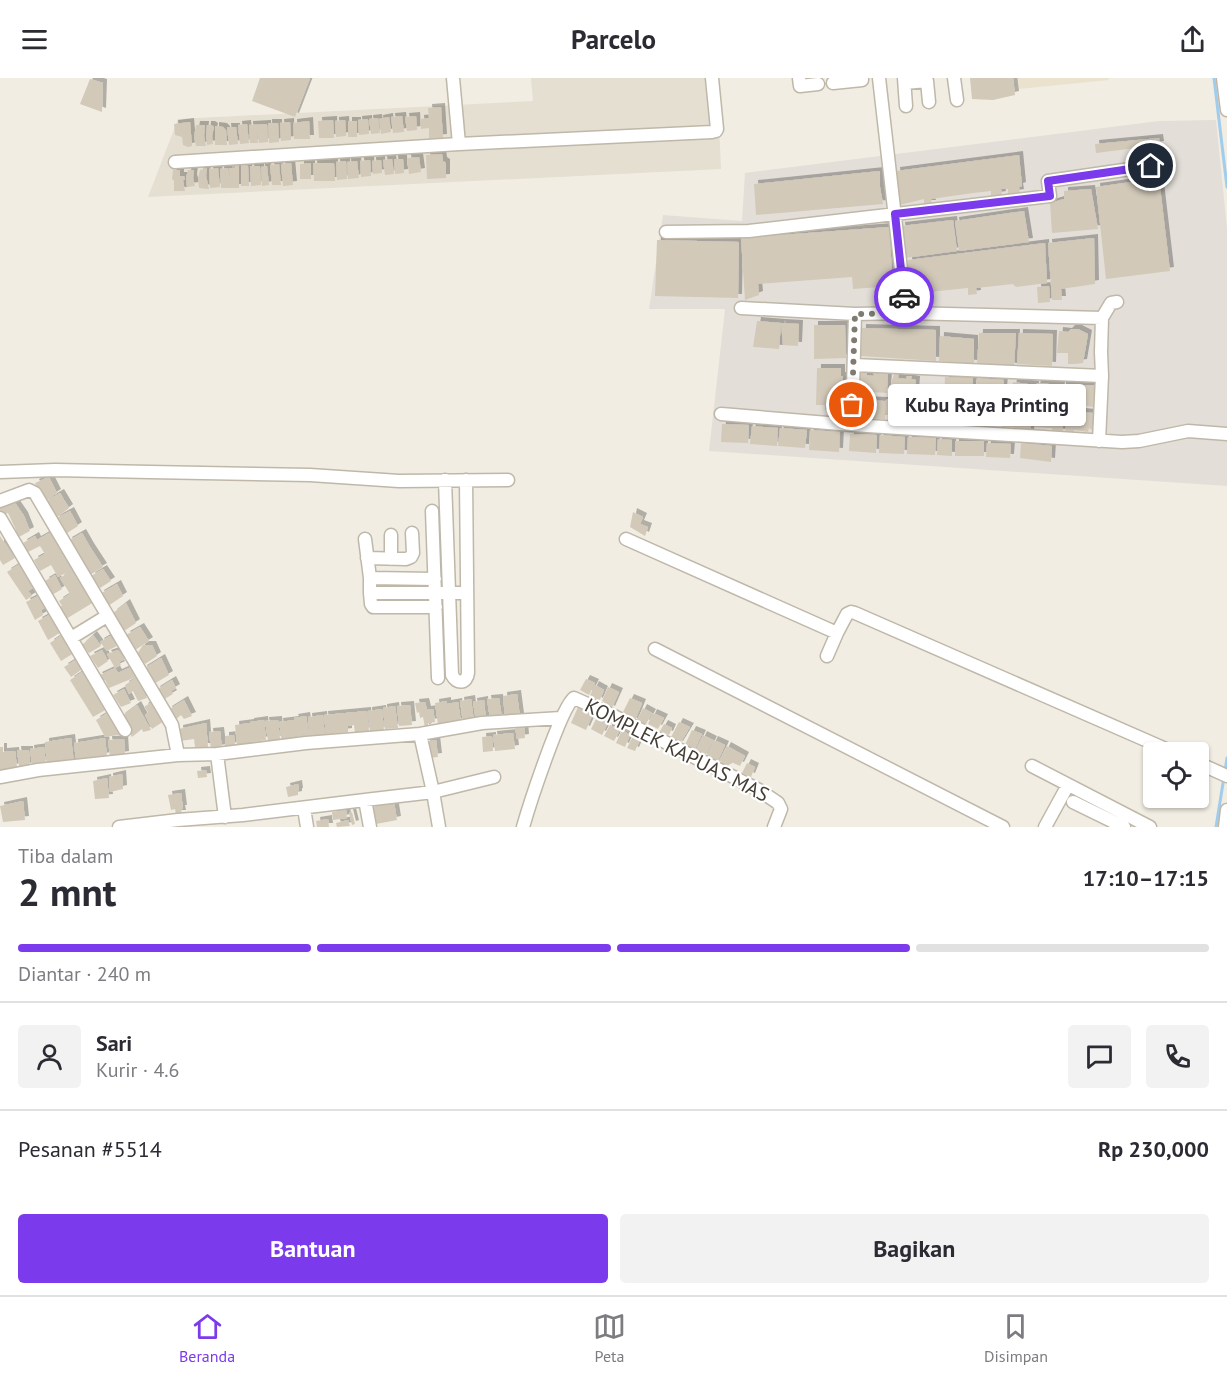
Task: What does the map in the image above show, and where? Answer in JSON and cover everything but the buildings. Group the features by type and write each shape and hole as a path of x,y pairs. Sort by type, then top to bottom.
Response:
{"street":[{"path":"453,78 459,144"},
{"path":"175,162 716,131 712,78"},
{"path":"799,78 800,86 818,84"},
{"path":"833,83 862,80 862,78"},
{"path":"879,78 906,313"},
{"path":"954,78 957,100"},
{"path":"1223,78 1227,110"},
{"path":"906,106 905,80 927,81 929,102"},
{"path":"666,232 749,231 1050,196 1048,181 1151,166"},
{"path":"1099,441 1102,318 1111,303 1117,302"},
{"path":"741,308 855,314 906,313 1102,318"},
{"path":"852,425 855,314"},
{"path":"854,365 1102,376"},
{"path":"721,414 852,425 1122,442 1139,441 1188,431 1227,434"},
{"path":"0,472 55,470 310,475 399,481 508,480"},
{"path":"445,480 452,675 456,681 460,682 468,677 466,480"},
{"path":"0,501 29,490 35,493 172,726 178,755"},
{"path":"432,511 438,678"},
{"path":"0,518 125,730"},
{"path":"367,558 406,559 411,556 412,552 412,533"},
{"path":"391,535 391,559"},
{"path":"365,539 371,604 375,607 436,607"},
{"path":"626,539 837,633"},
{"path":"370,578 435,579"},
{"path":"370,593 467,593"},
{"path":"826,657 847,614 855,613 1150,742"},
{"path":"71,638 107,616"},
{"path":"654,649 1003,827"},
{"name":"KOMPLEK KAPUAS MAS","path":"561,718 574,698 759,790 778,803 781,809 774,827"},
{"path":"0,777 38,770 178,755 217,754 306,743 420,734 482,723 561,718 523,827"},
{"path":"420,734 439,827"},
{"path":"217,754 225,817"},
{"path":"1032,766 1150,827"},
{"path":"1209,768 1227,776"},
{"path":"119,827 225,817 244,821 304,808 433,792 494,777"},
{"path":"1045,827 1068,784"},
{"path":"365,801 370,827"},
{"path":"1073,802 1124,827"},
{"path":"304,808 308,827"},
{"path":"1225,827 1227,810"}],"shaded area":[{"path":"531,78 717,78 721,169 148,197 178,119 533,101"},
{"path":"1018,78 1108,78 1109,80 1019,89"},
{"path":"1216,120 1227,228 1227,486 709,451 725,309 649,309 663,215 742,221 745,173 1159,121"}],"waterway":[{"path":"1214,78 1227,187"},
{"path":"1225,771 1227,758"},
{"path":"1216,827 1224,777"}],"way so far":[{"path":"852,405 855,314 906,313 904,297"}],"place":[{"name":"Kubu Raya Printing","path":"852,405"}],"route":[{"path":"904,297 895,214 1050,196 1048,181 1151,166"}]}
